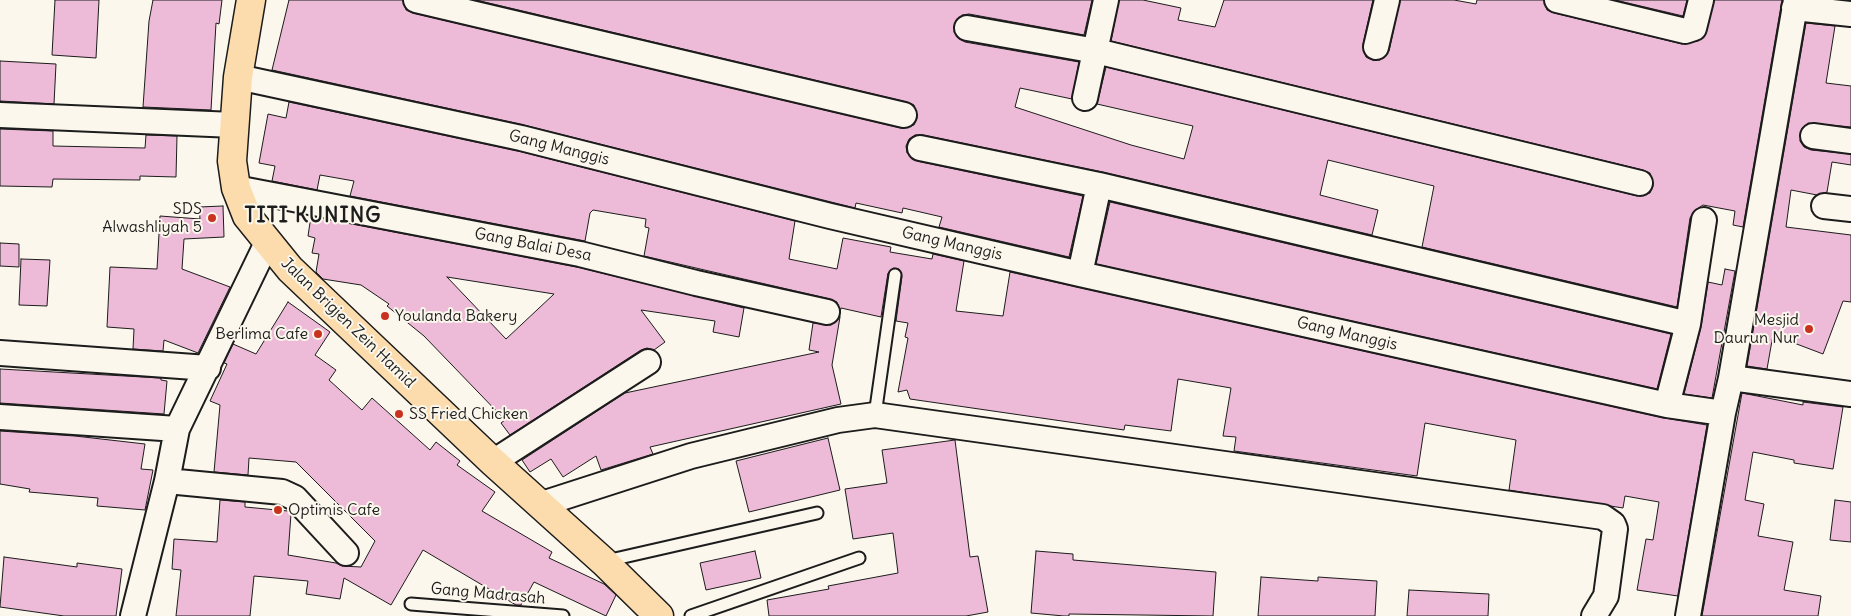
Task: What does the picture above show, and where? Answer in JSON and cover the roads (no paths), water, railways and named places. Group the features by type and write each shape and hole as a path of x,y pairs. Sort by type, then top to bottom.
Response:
{"main road":[{"name":"Jalan Brigjen Zein Hamid","path":"251,0 238,78 232,160 236,188 247,216 290,269 493,462 542,504 604,562 659,616"}],"street":[{"path":"416,0 904,116"},
{"path":"1085,98 1106,0"},
{"path":"1376,47 1388,0"},
{"path":"1557,0 1685,31 1694,28 1701,0"},
{"path":"1688,616 1795,4 1851,14"},
{"path":"967,28 1096,51 1640,183"},
{"name":"Gang Manggis","path":"238,78 521,138 830,216 1080,274 1667,405 1723,413"},
{"path":"0,115 234,124"},
{"path":"1813,136 1851,140"},
{"path":"920,148 1099,185 1688,324"},
{"path":"1080,274 1099,185"},
{"name":"Gang Balai Desa","path":"236,188 580,254 696,283 827,312"},
{"path":"1824,206 1851,209"},
{"path":"1667,405 1688,324 1704,220"},
{"path":"133,616 167,482 177,429 267,243"},
{"path":"0,353 208,368"},
{"path":"493,462 648,362"},
{"path":"1731,378 1851,394"},
{"path":"542,504 692,456 838,420 875,415 1603,517 1613,524 1615,529 1606,596 1594,616"},
{"path":"0,417 177,429"},
{"path":"167,482 282,492 295,498 346,553"}],"lane":[{"path":"875,415 895,275"},
{"path":"604,562 817,513"},
{"path":"691,616 859,558"},
{"name":"Gang Madrasah","path":"411,604 563,616"}],"place":[{"name":"SDS Alwashliyah 5","path":"212,218"},
{"name":"Youlanda Bakery","path":"385,316"},
{"name":"Mesjid Daurun Nur","path":"1809,329"},
{"name":"Berlima Cafe","path":"318,334"},
{"name":"SS Fried Chicken","path":"399,414"},
{"name":"Optimis Cafe","path":"278,510"}],"district":[{"name":"TITI KUNING","path":"313,216"}]}
